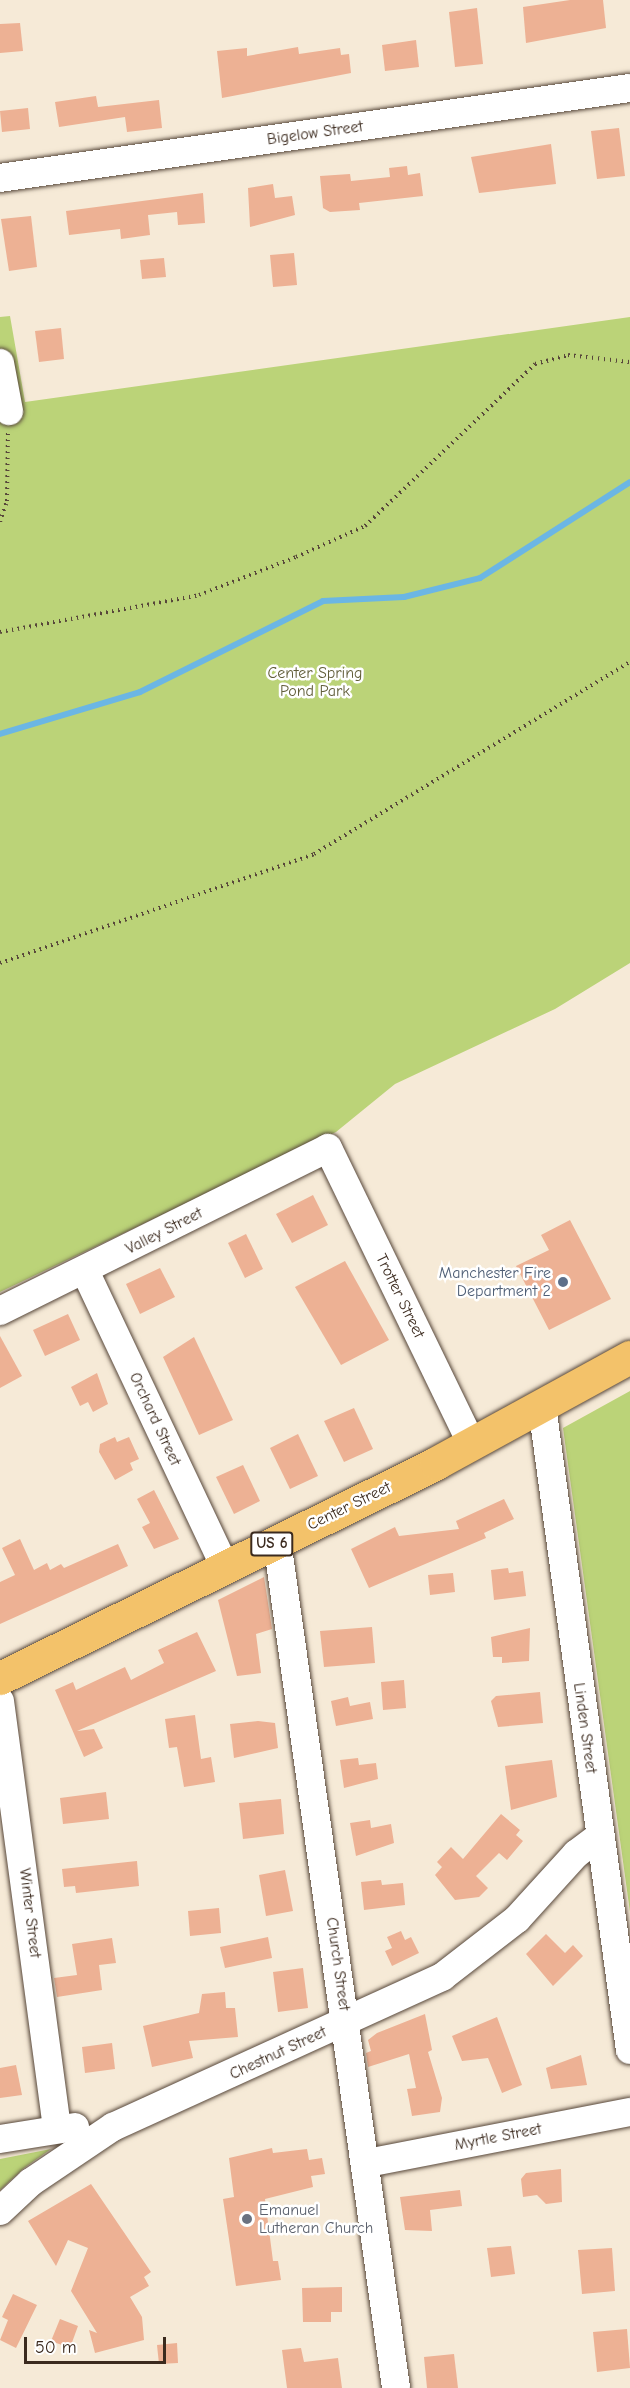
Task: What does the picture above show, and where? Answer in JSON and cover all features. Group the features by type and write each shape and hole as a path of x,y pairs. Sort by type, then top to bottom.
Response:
{"main road":[{"name":"Center Street","path":"0,1678 472,1444 630,1357"}],"street":[{"name":"Bigelow Street","path":"0,178 630,88"},
{"path":"0,363 9,411"},
{"name":"Valley Street","path":"0,1311 85,1271 328,1148"},
{"name":"Trotter Street","path":"328,1148 472,1444"},
{"name":"Orchard Street","path":"85,1271 225,1567"},
{"name":"Linden Street","path":"542,1406 630,2050"},
{"name":"Church Street","path":"277,1541 367,2163 396,2388"},
{"name":"Winter Street","path":"0,1701 57,2127"},
{"name":"Chestnut Street","path":"0,2211 31,2182 113,2127 442,1977 476,1955 600,1836"},
{"name":"Myrtle Street","path":"367,2163 630,2112"},
{"path":"0,2139 57,2127 113,2127"}],"path":[{"path":"0,632 199,595 296,557 365,526 535,364 568,355 630,362"},
{"path":"0,522 6,501 9,411"},
{"path":"0,963 314,854 630,662"}],"green space":[{"name":"Center Spring Pond Park","path":"10,316 25,402 630,317 630,963 555,1009 395,1084 336,1132 0,1292 0,317"},
{"path":"630,1391 630,1912 563,1428"},
{"path":"51,2149 24,2168 0,2190 0,2159"}],"building":[{"path":"570,0 603,0 606,28 526,43 523,7"},
{"path":"477,8 483,64 455,67 449,12"},
{"path":"20,23 23,51 0,53 0,24"},
{"path":"416,40 419,67 385,71 382,45"},
{"path":"298,47 299,54 340,48 341,55 349,54 351,73 222,98 217,51 247,48 247,56"},
{"path":"96,96 98,107 159,100 162,128 127,132 125,117 59,127 55,102"},
{"path":"28,108 30,129 2,132 0,111"},
{"path":"619,128 625,176 597,179 591,131"},
{"path":"551,144 556,184 479,193 471,157"},
{"path":"407,166 408,175 420,173 423,196 359,203 360,210 330,212 323,208 320,176 350,174 351,181 390,177 389,168"},
{"path":"273,184 275,198 292,196 295,215 250,227 248,188"},
{"path":"203,193 205,223 178,225 177,212 148,215 150,235 121,239 120,229 69,235 66,211"},
{"path":"31,216 37,267 9,271 1,219"},
{"path":"294,253 297,285 273,287 270,255"},
{"path":"164,258 166,277 142,279 140,260"},
{"path":"61,328 64,359 39,362 35,331"},
{"path":"313,1195 328,1225 292,1243 276,1214"},
{"name":"Manchester Fire Department 2","path":"570,1220 611,1299 549,1330 516,1266 549,1250 541,1235"},
{"path":"246,1234 263,1269 245,1278 228,1243"},
{"path":"345,1261 389,1340 341,1365 295,1287"},
{"path":"160,1268 175,1297 140,1314 126,1284"},
{"path":"68,1314 80,1340 45,1356 33,1330"},
{"path":"0,1336 22,1376 0,1388"},
{"path":"194,1337 233,1420 199,1435 163,1357"},
{"path":"97,1373 108,1404 93,1412 88,1402 80,1406 71,1387"},
{"path":"354,1408 373,1449 344,1462 324,1421"},
{"path":"298,1434 318,1476 290,1489 270,1448"},
{"path":"115,1437 117,1442 129,1437 139,1459 130,1463 133,1470 115,1480 99,1452 100,1444"},
{"path":"243,1465 260,1501 234,1514 216,1477"},
{"path":"154,1490 179,1539 154,1549 142,1527 150,1523 137,1499"},
{"path":"504,1499 514,1519 484,1533 486,1538 369,1588 351,1549 395,1527 399,1536 459,1529 456,1521"},
{"path":"20,1539 34,1570 47,1563 50,1570 61,1564 64,1568 118,1544 128,1566 0,1624 0,1582 15,1575 2,1548"},
{"path":"508,1568 509,1573 523,1571 526,1596 494,1600 491,1570"},
{"path":"453,1573 455,1592 430,1595 428,1575"},
{"path":"264,1577 272,1629 256,1634 261,1673 237,1676 218,1600"},
{"path":"372,1627 375,1663 324,1667 320,1631"},
{"path":"530,1628 529,1661 502,1663 502,1657 493,1657 491,1637"},
{"path":"197,1632 216,1671 77,1731 94,1729 103,1748 84,1757 55,1690 73,1682 76,1690 125,1667 131,1680 164,1663 158,1650"},
{"path":"404,1680 406,1708 383,1710 381,1682"},
{"path":"540,1692 543,1723 498,1727 491,1701 496,1696"},
{"path":"348,1697 350,1706 370,1702 373,1719 336,1726 331,1701"},
{"path":"195,1715 201,1759 211,1757 215,1782 184,1787 177,1747 169,1748 165,1719"},
{"path":"258,1721 275,1723 278,1748 234,1758 230,1724"},
{"path":"358,1758 359,1765 376,1763 378,1779 344,1788 340,1760"},
{"path":"552,1760 557,1797 511,1810 505,1766"},
{"path":"106,1792 109,1819 63,1824 60,1798"},
{"path":"281,1799 284,1834 243,1839 239,1803"},
{"path":"501,1814 520,1830 516,1835 523,1841 507,1860 499,1853 476,1876 488,1888 479,1897 455,1900 435,1875 442,1867 437,1862 451,1847 463,1859"},
{"path":"370,1820 371,1828 391,1824 394,1843 356,1856 350,1823"},
{"path":"137,1861 139,1886 76,1893 75,1886 64,1887 62,1869"},
{"path":"285,1870 293,1911 266,1916 259,1875"},
{"path":"381,1880 382,1885 403,1883 405,1905 364,1910 361,1882"},
{"path":"219,1908 221,1933 190,1936 188,1911"},
{"path":"401,1931 405,1940 411,1937 419,1953 392,1966 385,1951 392,1948 387,1937"},
{"path":"546,1934 565,1953 573,1945 583,1956 553,1986 526,1954"},
{"path":"268,1937 272,1958 225,1968 220,1947"},
{"path":"112,1938 116,1963 99,1965 102,1990 57,1997 54,1978 77,1975 72,1944"},
{"path":"303,1968 308,2008 278,2012 273,1972"},
{"path":"225,1992 226,2008 235,2008 238,2037 189,2041 193,2058 152,2067 143,2026 199,2013 202,1994"},
{"path":"425,2014 432,2050 428,2052 442,2098 440,2112 412,2116 407,2089 416,2088 409,2054 368,2067 366,2053 371,2051 368,2040 377,2033"},
{"path":"497,2017 522,2085 502,2093 488,2058 462,2061 452,2036"},
{"path":"112,2043 115,2069 85,2073 82,2047"},
{"path":"581,2055 587,2085 551,2089 546,2068"},
{"path":"16,2065 22,2095 0,2098 0,2068"},
{"name":"Emanuel Lutheran Church","path":"272,2148 273,2153 307,2149 309,2160 322,2158 325,2174 311,2176 313,2187 265,2199 273,2261 278,2261 281,2280 236,2286 223,2199 234,2197 229,2158"},
{"path":"561,2169 562,2202 546,2204 537,2195 523,2197 521,2179 526,2173"},
{"path":"91,2184 151,2272 144,2277 149,2286 130,2297 142,2317 144,2340 95,2353 89,2330 97,2333 71,2291 88,2248 68,2240 56,2266 28,2221"},
{"path":"460,2190 462,2206 430,2210 432,2231 405,2230 400,2197"},
{"path":"511,2246 515,2274 491,2277 487,2248"},
{"path":"612,2248 615,2291 582,2294 578,2250"},
{"path":"342,2287 342,2312 331,2312 331,2322 303,2322 302,2288"},
{"path":"13,2294 37,2305 16,2348 0,2340 8,2320 2,2317"},
{"path":"60,2319 78,2326 70,2348 51,2341"},
{"path":"627,2329 630,2368 597,2372 593,2332"},
{"path":"177,2343 178,2363 159,2364 157,2345"},
{"path":"301,2348 304,2362 338,2358 342,2388 287,2388 282,2350"},
{"path":"454,2354 458,2388 427,2388 424,2357"}],"waterway":[{"path":"0,734 140,692 323,601 404,597 480,578 630,482"}],"place":[{"name":"Manchester Fire Department 2","path":"563,1282"},
{"name":"Emanuel Lutheran Church","path":"247,2219"}]}
